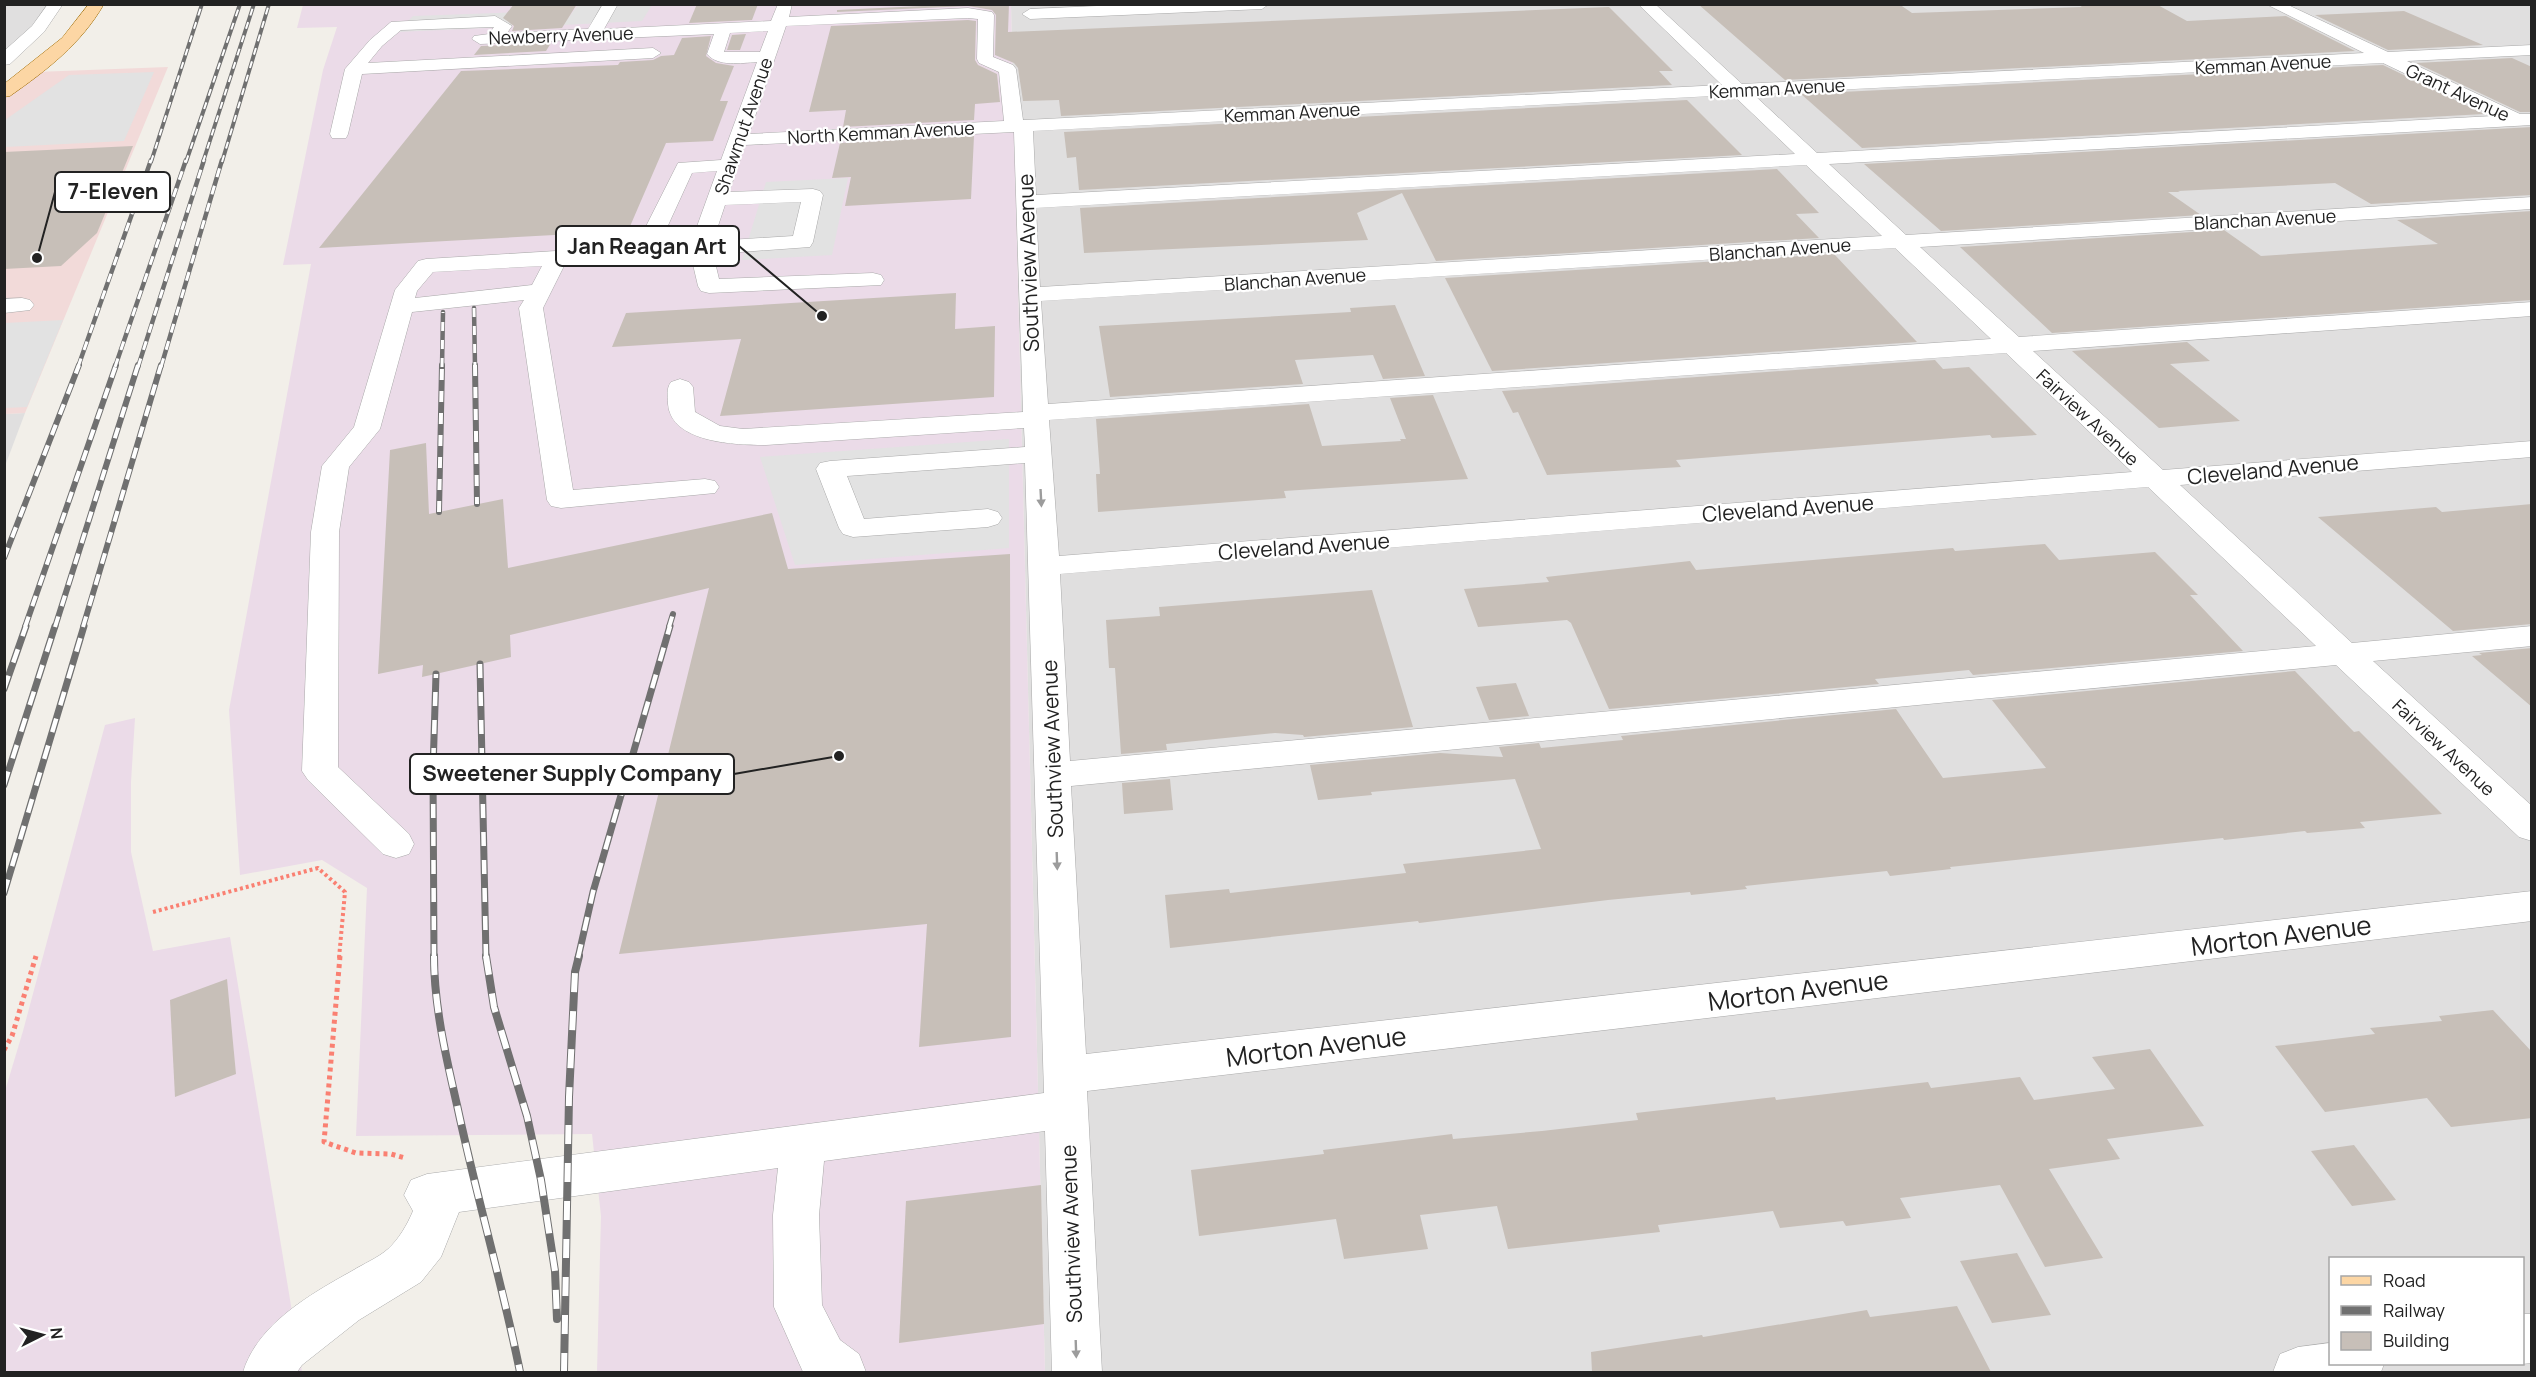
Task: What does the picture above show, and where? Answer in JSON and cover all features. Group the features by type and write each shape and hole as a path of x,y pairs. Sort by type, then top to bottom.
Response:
{"main road":[{"path":"4,92 42,65 62,47 81,28 97,4"}],"street":[{"path":"4,60 38,29 56,4"},
{"path":"594,56 611,4"},
{"name":"Shawmut Avenue","path":"700,247 739,140 755,118 767,57 785,4"},
{"path":"1030,14 1262,4"},
{"name":"Fairview Avenue","path":"1645,4 2532,828"},
{"name":"Grant Avenue","path":"2273,4 2527,122"},
{"path":"667,31 676,13"},
{"name":"Southview Avenue","path":"779,24 968,13 986,15 985,59 1007,69 1025,202 1045,566 1077,1372"},
{"path":"339,135 354,69 376,43 397,25 495,21 504,26 494,38"},
{"name":"Newberry Avenue","path":"459,40 779,24"},
{"path":"724,28 715,54 725,58 767,57"},
{"path":"16,30 38,29"},
{"path":"354,44 399,42"},
{"name":"Kemman Avenue","path":"1012,116 1737,90 2532,50"},
{"path":"354,69 653,53"},
{"name":"North Kemman Avenue","path":"739,140 1012,116"},
{"path":"1025,202 1810,158 2527,122"},
{"path":"645,251 685,167 730,165"},
{"path":"396,844 320,771 325,532 336,466 367,429 406,290 426,266 802,242 813,195 717,199"},
{"name":"Blanchan Avenue","path":"1029,295 2532,203"},
{"path":"700,247 709,286 873,280"},
{"path":"556,258 531,309 561,500 705,487"},
{"path":"402,306 540,291"},
{"path":"680,387 682,415 693,425 712,433 741,437 766,437 2010,344 2532,309"},
{"name":"Cleveland Avenue","path":"1045,566 2532,448"},
{"path":"988,518 853,528 830,470 1038,453"},
{"path":"1053,775 2532,636"},
{"name":"Morton Avenue","path":"435,1194 803,1144 1066,1092 2532,906"},
{"path":"803,1144 796,1215 798,1307 822,1358 841,1372"},
{"path":"268,1372 284,1347 342,1303 404,1266 424,1241 435,1194"},
{"path":"2298,1372 2351,1365"}],"path":[{"path":"153,912 318,868 345,892 324,1142 356,1153 391,1154 414,1160 425,1172 435,1194"},
{"path":"4,1050 12,1036 36,956"}],"shaded area":[{"path":"5,5 51,5 41,20 5,51"},
{"path":"303,5 1011,5 1045,1372 597,1372 601,1216 592,1134 356,1136 367,888 322,860 240,875 229,710 311,264 283,265 323,70 337,27 297,28"},
{"path":"578,5 652,5 642,21 563,25"},
{"path":"1011,5 2531,5 2531,1372 1045,1372"},
{"path":"522,12 510,27 397,32 413,16"},
{"path":"168,67 25,413 5,414 5,94 36,72"},
{"path":"154,72 124,141 5,147 5,120 69,75"},
{"path":"848,178 832,255 742,260 766,182"},
{"path":"63,320 27,407 5,408 5,323"},
{"path":"25,413 5,466 5,414"},
{"path":"1009,439 1009,548 795,565 760,457"},
{"path":"135,718 131,782 131,852 153,951 230,937 302,1372 5,1372 5,1091 105,725"}],"building":[{"path":"514,4 577,4 562,28 512,31 514,26 503,18"},
{"path":"697,4 758,4 752,20 689,23"},
{"path":"1009,4 1008,32 1609,7 1673,71 1659,71 1672,85 1061,116 1059,100 1023,101 1018,68 1014,63 995,55 996,15 992,10 968,6 837,12 837,10"},
{"path":"1698,4 1899,4 1912,13 2082,7 2077,4 2156,4 2187,21 2286,16 2355,51 1785,80"},
{"path":"2404,11 2483,45 2388,50 2315,15"},
{"path":"976,21 975,60 978,65 997,74 1000,102 975,104 974,120 843,127 846,110 809,112 831,26"},
{"path":"746,34 740,50 727,50 732,35"},
{"path":"711,36 706,56 716,63 734,66 720,101 728,101 713,141 666,143 628,231 319,248 461,71 618,65 620,62 653,60 661,56 674,55 682,38"},
{"path":"551,43 546,51 474,55 481,46"},
{"path":"2512,58 2532,67 2532,112 2520,112 2416,63"},
{"path":"2383,65 2484,114 1862,148 1801,94"},
{"path":"1687,100 1742,155 1079,190 1076,157 1067,158 1064,132"},
{"path":"2532,127 2532,195 2371,204 2335,183 2178,191 2180,192 2168,192 2201,215 1941,231 1864,164"},
{"path":"974,136 971,199 845,206 851,177 832,178 840,143"},
{"path":"133,146 97,233 61,266 4,269 4,152"},
{"path":"1777,169 1819,213 1796,214 1819,238 1436,261 1402,193 1357,213 1368,240 1084,253 1080,208"},
{"path":"2532,211 2532,300 2052,333 1960,247 2224,230 2261,256 2438,244 2397,220"},
{"path":"1834,254 1917,342 1492,371 1445,278"},
{"path":"956,293 955,329 995,326 994,397 720,416 741,339 612,347 626,313"},
{"path":"1395,305 1425,376 1383,379 1373,355 1295,360 1303,384 1110,397 1099,326 1351,312 1350,308"},
{"path":"2187,342 2210,361 2170,364 2240,421 2159,428 2072,351"},
{"path":"1935,360 1943,369 1969,367 2037,435 1992,438 1990,435 1676,460 1681,467 1547,475 1518,412 1513,413 1502,391"},
{"path":"1433,395 1468,479 1284,491 1286,498 1098,512 1096,474 1100,474 1096,419 1309,404 1322,446 1401,441 1400,439 1406,439 1390,398"},
{"path":"426,443 429,514 503,499 508,568 772,513 788,569 1010,554 1011,1037 919,1047 927,924 619,954 709,588 510,635 511,657 422,677 423,665 378,674 390,450"},
{"path":"2532,504 2532,624 2453,631 2318,517 2436,507 2442,512"},
{"path":"2045,544 2059,560 2155,552 2198,595 2190,595 2243,651 1973,675 1969,670 1875,679 1879,684 1609,709 1571,623 1567,620 1478,627 1464,589 1549,582 1546,577 1690,561 1696,570 1953,548 1955,551"},
{"path":"1372,590 1413,727 1304,737 1303,735 1275,733 1166,744 1167,750 1121,754 1115,668 1109,668 1106,620 1160,616 1159,607"},
{"path":"2532,648 2532,707 2472,656 2482,655 2479,653"},
{"path":"2295,671 2354,732 2359,731 2442,814 2360,822 2365,828 2307,833 2305,831 2224,840 2223,838 1950,867 1951,869 1890,876 1887,871 1745,886 1747,889 1608,900 1419,923 1418,921 1170,948 1165,895 1229,889 1230,893 1406,873 1403,864 1541,849 1515,779 1371,792 1372,795 1318,800 1310,765 1440,753 1503,757 1499,747 1539,743 1541,748 1623,740 1621,736 1896,709 1943,778 2046,768 1992,700"},
{"path":"1516,683 1529,716 1489,720 1476,687"},
{"path":"1170,779 1173,810 1124,814 1122,783"},
{"path":"227,979 236,1074 175,1097 170,1000"},
{"path":"2493,1010 2532,1052 2532,1118 2451,1127 2427,1098 2325,1112 2275,1046 2375,1034 2370,1028 2442,1021 2439,1016"},
{"path":"2150,1049 2204,1126 2107,1139 2120,1159 2049,1169 2103,1258 2045,1267 2000,1185 1900,1198 1911,1218 1846,1226 1843,1221 1780,1228 1773,1211 1658,1225 1660,1232 1508,1249 1497,1206 1420,1215 1428,1249 1344,1259 1336,1219 1199,1236 1191,1170 1324,1154 1323,1150 1452,1134 1453,1139 1542,1131 1638,1120 1636,1113 1775,1097 1776,1100 1928,1082 1931,1088 2020,1077 2034,1100 2115,1089 2092,1057"},
{"path":"2354,1145 2396,1200 2352,1206 2311,1151"},
{"path":"1041,1185 1044,1324 899,1343 906,1201"},
{"path":"2017,1253 2051,1315 1992,1323 1960,1261"},
{"path":"1957,1306 1991,1372 1592,1372 1591,1352 1702,1335 1703,1337 1867,1310 1870,1317"}],"railway":[{"path":"151,162 202,4"},
{"path":"186,162 240,4"},
{"path":"203,162 254,4"},
{"path":"222,162 269,4"},
{"path":"78,367 151,160"},
{"path":"115,367 186,160"},
{"path":"138,367 204,160"},
{"path":"161,367 222,160"},
{"path":"474,308 475,367"},
{"path":"442,367 443,312"},
{"path":"4,558 79,365"},
{"path":"25,627 116,365"},
{"path":"55,627 138,365"},
{"path":"83,627 161,365"},
{"path":"439,512 442,365"},
{"path":"475,365 477,504"},
{"path":"669,627 673,614"},
{"path":"4,689 26,626"},
{"path":"4,785 55,626"},
{"path":"4,893 84,626"},
{"path":"578,958 593,892 670,626"},
{"path":"480,664 486,958"},
{"path":"434,958 433,770 436,674"},
{"path":"434,956 438,1012 445,1050 520,1372"},
{"path":"486,956 494,1007 527,1116 541,1180 555,1271 557,1319"},
{"path":"564,1372 569,1097 575,972 579,956"}],"place":[{"name":"7-Eleven","path":"37,258"},
{"name":"Jan Reagan Art","path":"822,316"},
{"name":"Sweetener Supply Company","path":"839,756"}]}
